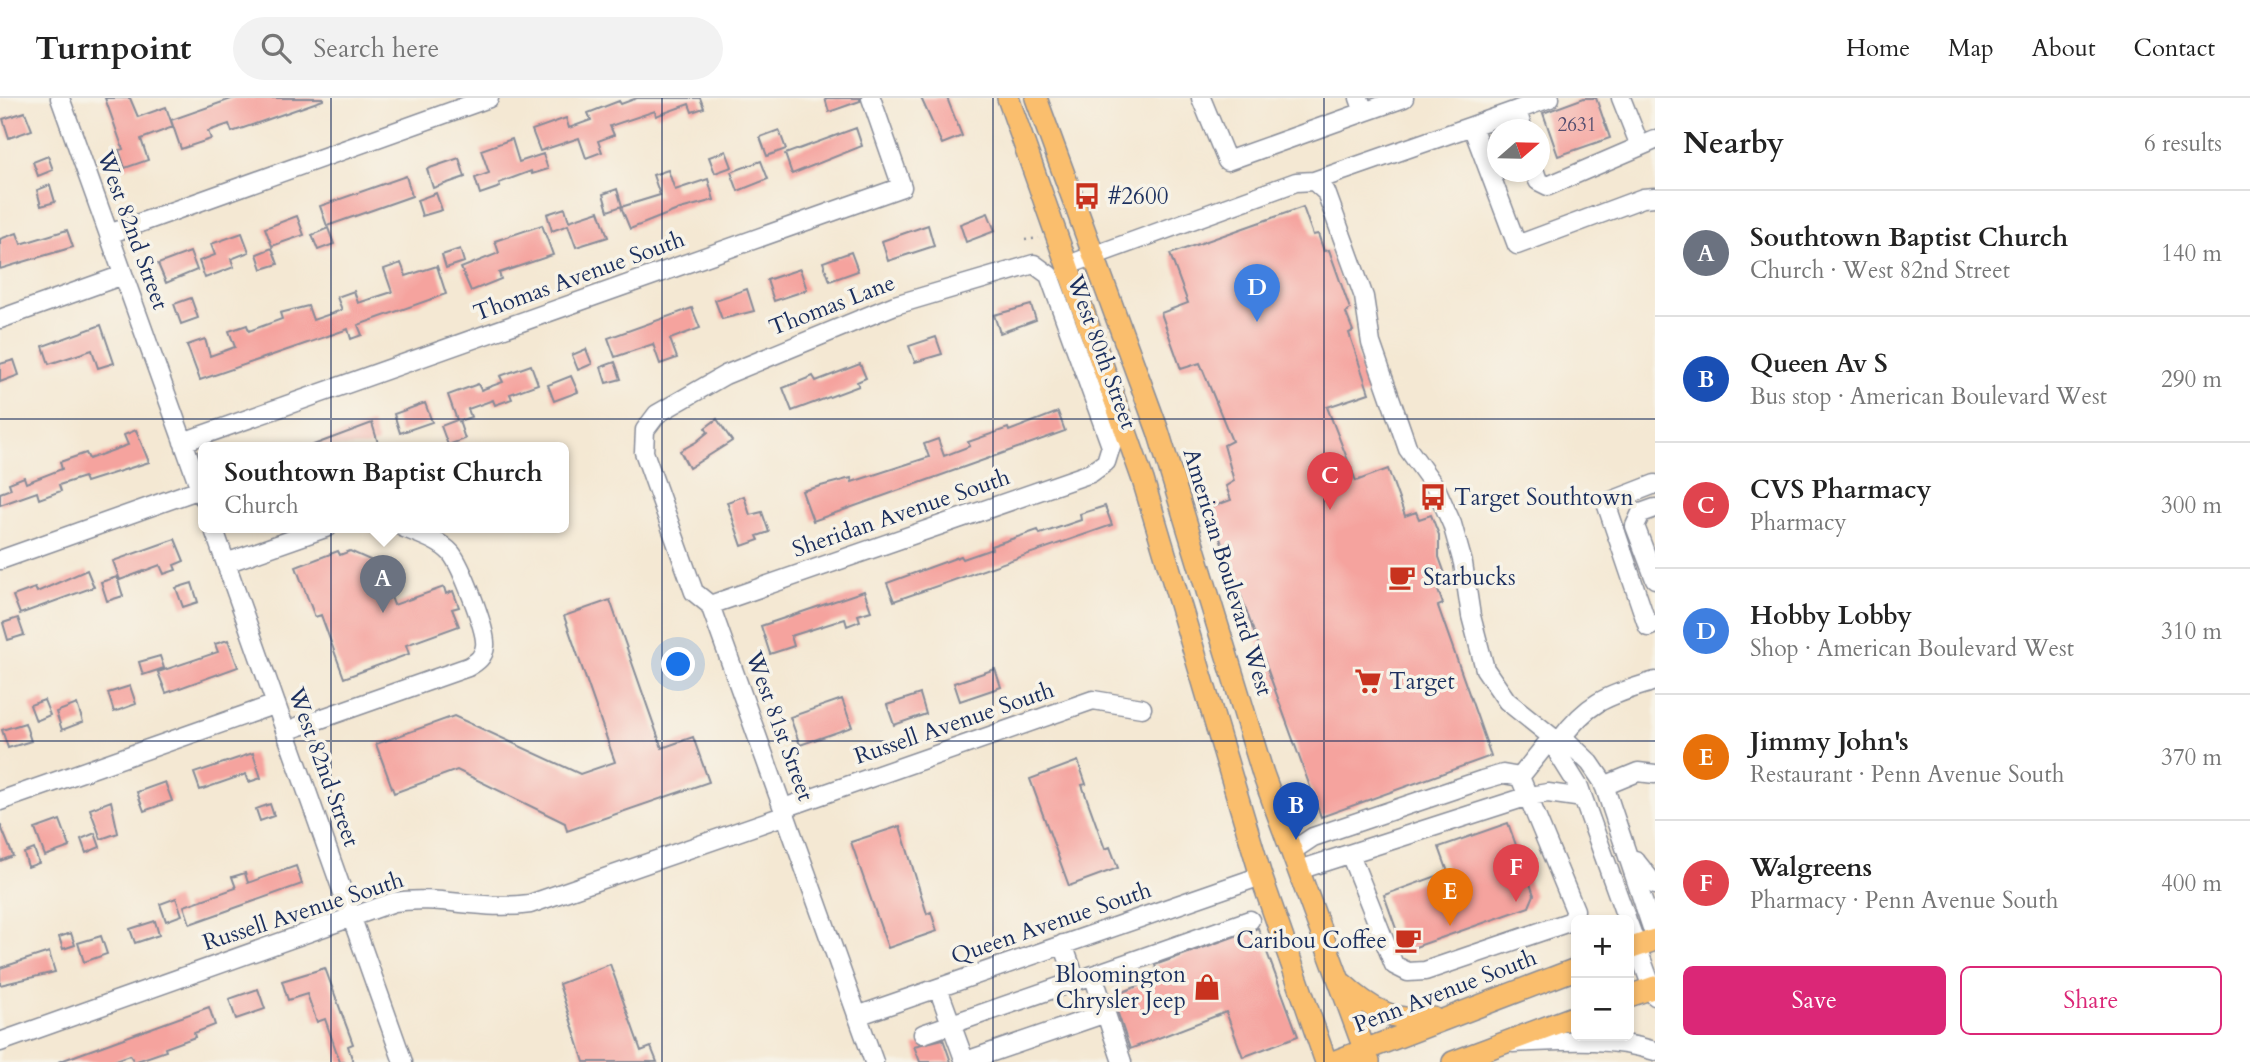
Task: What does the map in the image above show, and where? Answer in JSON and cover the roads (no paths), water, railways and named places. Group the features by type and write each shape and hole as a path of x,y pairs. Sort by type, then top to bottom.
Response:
{"main road":[{"path":"1008,98 1143,480 1261,876 1326,1062"},
{"name":"American Boulevard West","path":"1036,98 1158,431 1227,665 1367,1056"},
{"name":"Penn Avenue South","path":"1333,1062 1367,1056 1459,1014 1571,971"},
{"path":"1339,981 1364,1004 1387,1016 1415,1020 1459,1014"},
{"path":"1634,995 1654,990"},
{"path":"1459,1061 1571,1018"}],"street":[{"name":"West 82nd Street","path":"60,98 198,484"},
{"path":"109,233 489,98"},
{"name":"Thomas Avenue South","path":"183,442 902,187 871,98"},
{"path":"1202,98 1227,161 1362,105 1404,98"},
{"path":"1068,265 1296,182 1314,181 1550,98"},
{"path":"1540,182 1548,186 1647,143 1621,98"},
{"path":"1517,110 1520,119"},
{"path":"1472,127 1517,245 1643,198 1655,197"},
{"path":"1314,181 1326,192 1364,297 1371,343 1408,449 1436,488 1451,524 1463,563 1471,616 1485,669 1507,701 1556,738 1568,742 1590,763 1604,786 1624,845 1654,990"},
{"name":"Thomas Lane","path":"657,414 724,375 895,305 1034,264"},
{"name":"West 80th Street","path":"1034,264 1049,275 1111,446 1106,462"},
{"path":"0,319 123,275"},
{"name":"West 81st Street","path":"657,414 645,430 644,452 694,592 709,605 874,1062"},
{"name":"Sheridan Avenue South","path":"709,605 1091,473 1106,462"},
{"path":"1652,626 1606,503 1655,484"},
{"path":"0,560 198,494"},
{"path":"1655,508 1641,513 1635,526 1655,579"},
{"name":"West 82nd Street","path":"216,533 403,1062"},
{"path":"226,564 311,533"},
{"path":"286,731 468,667 480,660 485,647 483,634 458,564 440,544 415,533"},
{"path":"1520,777 1585,709 1601,699 1655,681"},
{"name":"Russell Avenue South","path":"0,1042 394,902 422,897 500,908 530,905 1093,700 1142,708"},
{"path":"0,801 276,704"},
{"path":"1556,738 1583,798 1625,915"},
{"path":"1604,786 1638,772 1655,775"},
{"path":"1295,860 1312,837 1482,780 1503,774 1520,777"},
{"path":"1350,854 1394,965 1408,972 1425,971 1574,918 1575,910 1520,777"},
{"path":"1295,860 1350,854 1529,796 1548,793 1583,798"},
{"path":"1624,845 1655,885"},
{"name":"Queen Avenue South","path":"857,1016 1261,876"},
{"path":"923,1034 1250,920"},
{"path":"1063,944 1076,981"},
{"path":"1093,975 1122,1062"},
{"path":"938,988 960,1054 969,1060 1106,1013"},
{"path":"1503,1044 1596,1039 1632,1044 1655,1051"}],"place":[{"name":"#2600","path":"1087,196"},
{"name":"Hobby Lobby","path":"1257,322"},
{"name":"Target Southtown","path":"1433,497"},
{"name":"CVS Pharmacy","path":"1330,510"},
{"name":"Starbucks","path":"1402,577"},
{"name":"Southtown Baptist Church","path":"383,613"},
{"name":"Target","path":"1368,681"},
{"name":"Queen Av S","path":"1296,840"},
{"name":"Walgreens","path":"1516,902"},
{"name":"Jimmy John's","path":"1450,926"},
{"name":"Caribou Coffee","path":"1408,940"},
{"name":"Bloomington Chrysler Jeep","path":"1207,987"}]}
